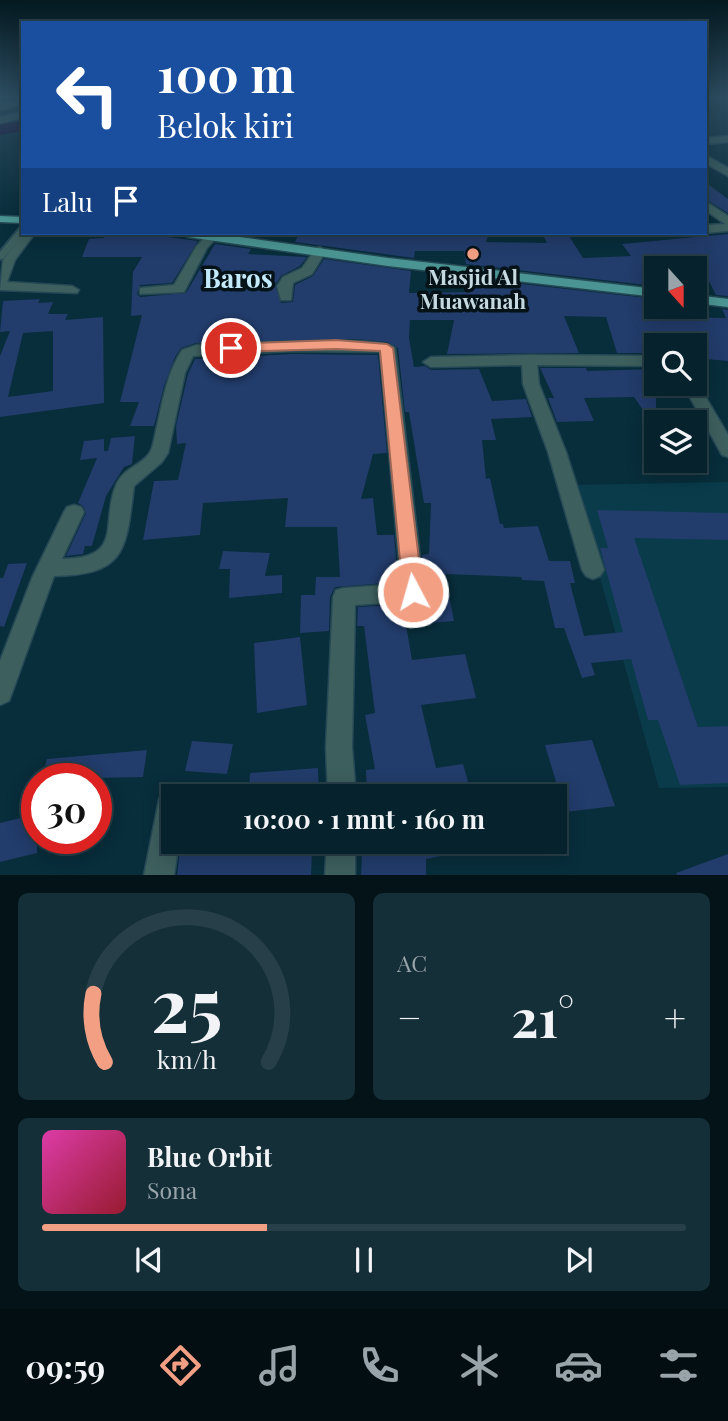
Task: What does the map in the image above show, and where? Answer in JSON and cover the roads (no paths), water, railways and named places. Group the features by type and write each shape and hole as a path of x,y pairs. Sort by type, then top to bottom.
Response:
{"main road":[{"path":"0,219 21,220"},
{"path":"204,235 464,272 644,292"},
{"path":"707,300 728,303"}],"street":[{"path":"707,141 728,139"},
{"path":"709,161 728,162"},
{"path":"709,161 728,173"},
{"path":"707,205 728,221"},
{"path":"707,229 728,227"},
{"path":"28,235 9,260 0,285 72,290"},
{"path":"145,291 179,289 202,247 212,236"},
{"path":"286,297 284,286 288,280 307,271 320,251"},
{"path":"48,568 86,565 99,562 108,555 114,545 130,477 140,466 154,460 159,453 177,373 187,353 197,350 269,346 336,345 387,348 413,592 344,597 339,747 341,784"},
{"path":"529,360 531,384 557,452 593,570"},
{"path":"431,362 644,361"},
{"path":"697,396 728,452"},
{"path":"0,693 48,568 74,512"},
{"path":"159,875 163,854"},
{"path":"340,875 341,854"}],"lane":[{"path":"0,257 21,232"}],"place":[{"name":"Masjid Al Muawanah","path":"473,254"}],"district":[{"name":"Baros","path":"238,279"}]}
